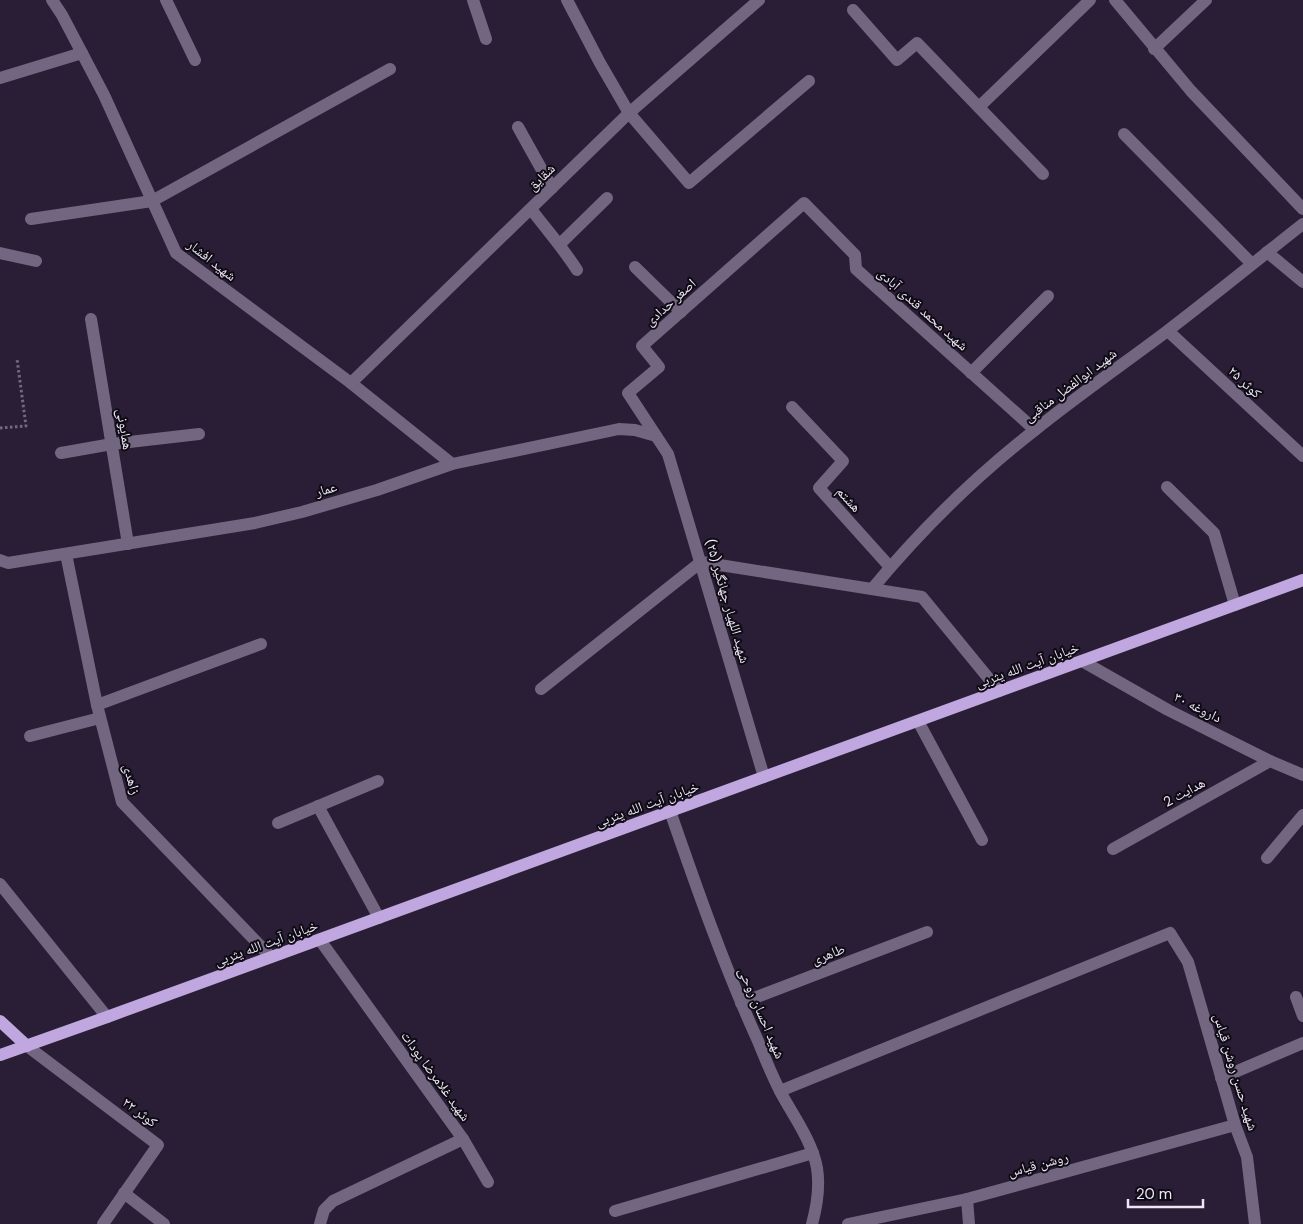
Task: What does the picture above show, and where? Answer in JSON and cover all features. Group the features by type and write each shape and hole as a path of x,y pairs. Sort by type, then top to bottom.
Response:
{"main road":[{"name":"خیابان آیت الله یثربی","path":"0,1055 320,940 1303,580"},
{"path":"0,1021 27,1046"}],"street":[{"name":"شهید افشار","path":"52,0 62,15 104,96 176,253 351,384 452,464"},
{"path":"166,0 195,60"},
{"path":"473,0 486,39"},
{"path":"567,0 629,113 689,183 809,81"},
{"name":"شقایق","path":"351,384 629,113 759,0"},
{"path":"979,107 1090,0"},
{"path":"1115,0 1191,91 1303,209"},
{"path":"1154,48 1206,0"},
{"path":"854,10 897,60 917,42 1042,174"},
{"path":"0,78 82,53"},
{"path":"31,219 152,200 390,69"},
{"path":"518,128 552,188"},
{"path":"1124,134 1252,264"},
{"path":"560,244 607,198"},
{"name":"اصغر حدادی","path":"656,436 628,393 659,367 642,346 804,203"},
{"name":"شهید محمد قندی آبادی","path":"804,203 856,255 856,269 1035,430"},
{"path":"531,209 560,244 577,270"},
{"name":"شهید ابوالفضل مناقبی","path":"872,589 890,567 974,482 1035,430 1168,331 1303,224"},
{"path":"1267,252 1303,282"},
{"path":"0,253 36,262"},
{"path":"635,267 681,312"},
{"path":"971,373 1048,296"},
{"name":"همایونی","path":"91,319 128,544"},
{"name":"کوثر ۲۵","path":"1168,331 1303,456"},
{"name":"هشتم","path":"792,407 844,461 819,488 890,567"},
{"name":"عمار","path":"0,560 8,563 246,524 302,512 377,490 452,464 619,429 635,430 656,436"},
{"path":"61,453 112,444 199,434"},
{"name":"شهید اللهیار جهانگیر (۲۵)","path":"656,436 668,454 764,777"},
{"path":"1167,487 1214,533 1235,605"},
{"name":"زاهدی","path":"66,554 97,705 122,802 271,957"},
{"path":"541,689 701,562 922,597 999,691"},
{"path":"97,705 261,644"},
{"name":"داروغه ۳۰","path":"1082,661 1168,710 1270,761 1303,775"},
{"path":"30,736 100,718"},
{"path":"918,721 982,840"},
{"name":"هدایت 2","path":"1113,849 1270,761"},
{"path":"278,823 378,781"},
{"path":"318,806 379,918"},
{"name":"شهید احسان روحی","path":"670,811 708,921 740,1003 780,1091 806,1136 813,1153 817,1168 818,1196 812,1224"},
{"path":"1267,858 1303,815"},
{"path":"0,884 107,1017"},
{"name":"طاهری","path":"740,1003 927,932"},
{"name":"شهید حسن روشن قیاس","path":"780,1091 1170,933 1188,962 1235,1125 1247,1157 1255,1224"},
{"name":"شهید غلامرضا پودات","path":"320,940 463,1139 333,1201 324,1210 320,1224"},
{"path":"1296,997 1303,1016"},
{"path":"1221,1078 1303,1043"},
{"name":"کوثر ۲۲","path":"27,1046 158,1145 103,1224"},
{"name":"روشن قیاس","path":"848,1224 967,1199 1235,1125"},
{"path":"463,1139 488,1182"},
{"path":"615,1211 813,1153"},
{"path":"124,1194 164,1224"},
{"path":"967,1199 969,1224"}],"path":[{"path":"0,428 26,426 17,360"}]}
